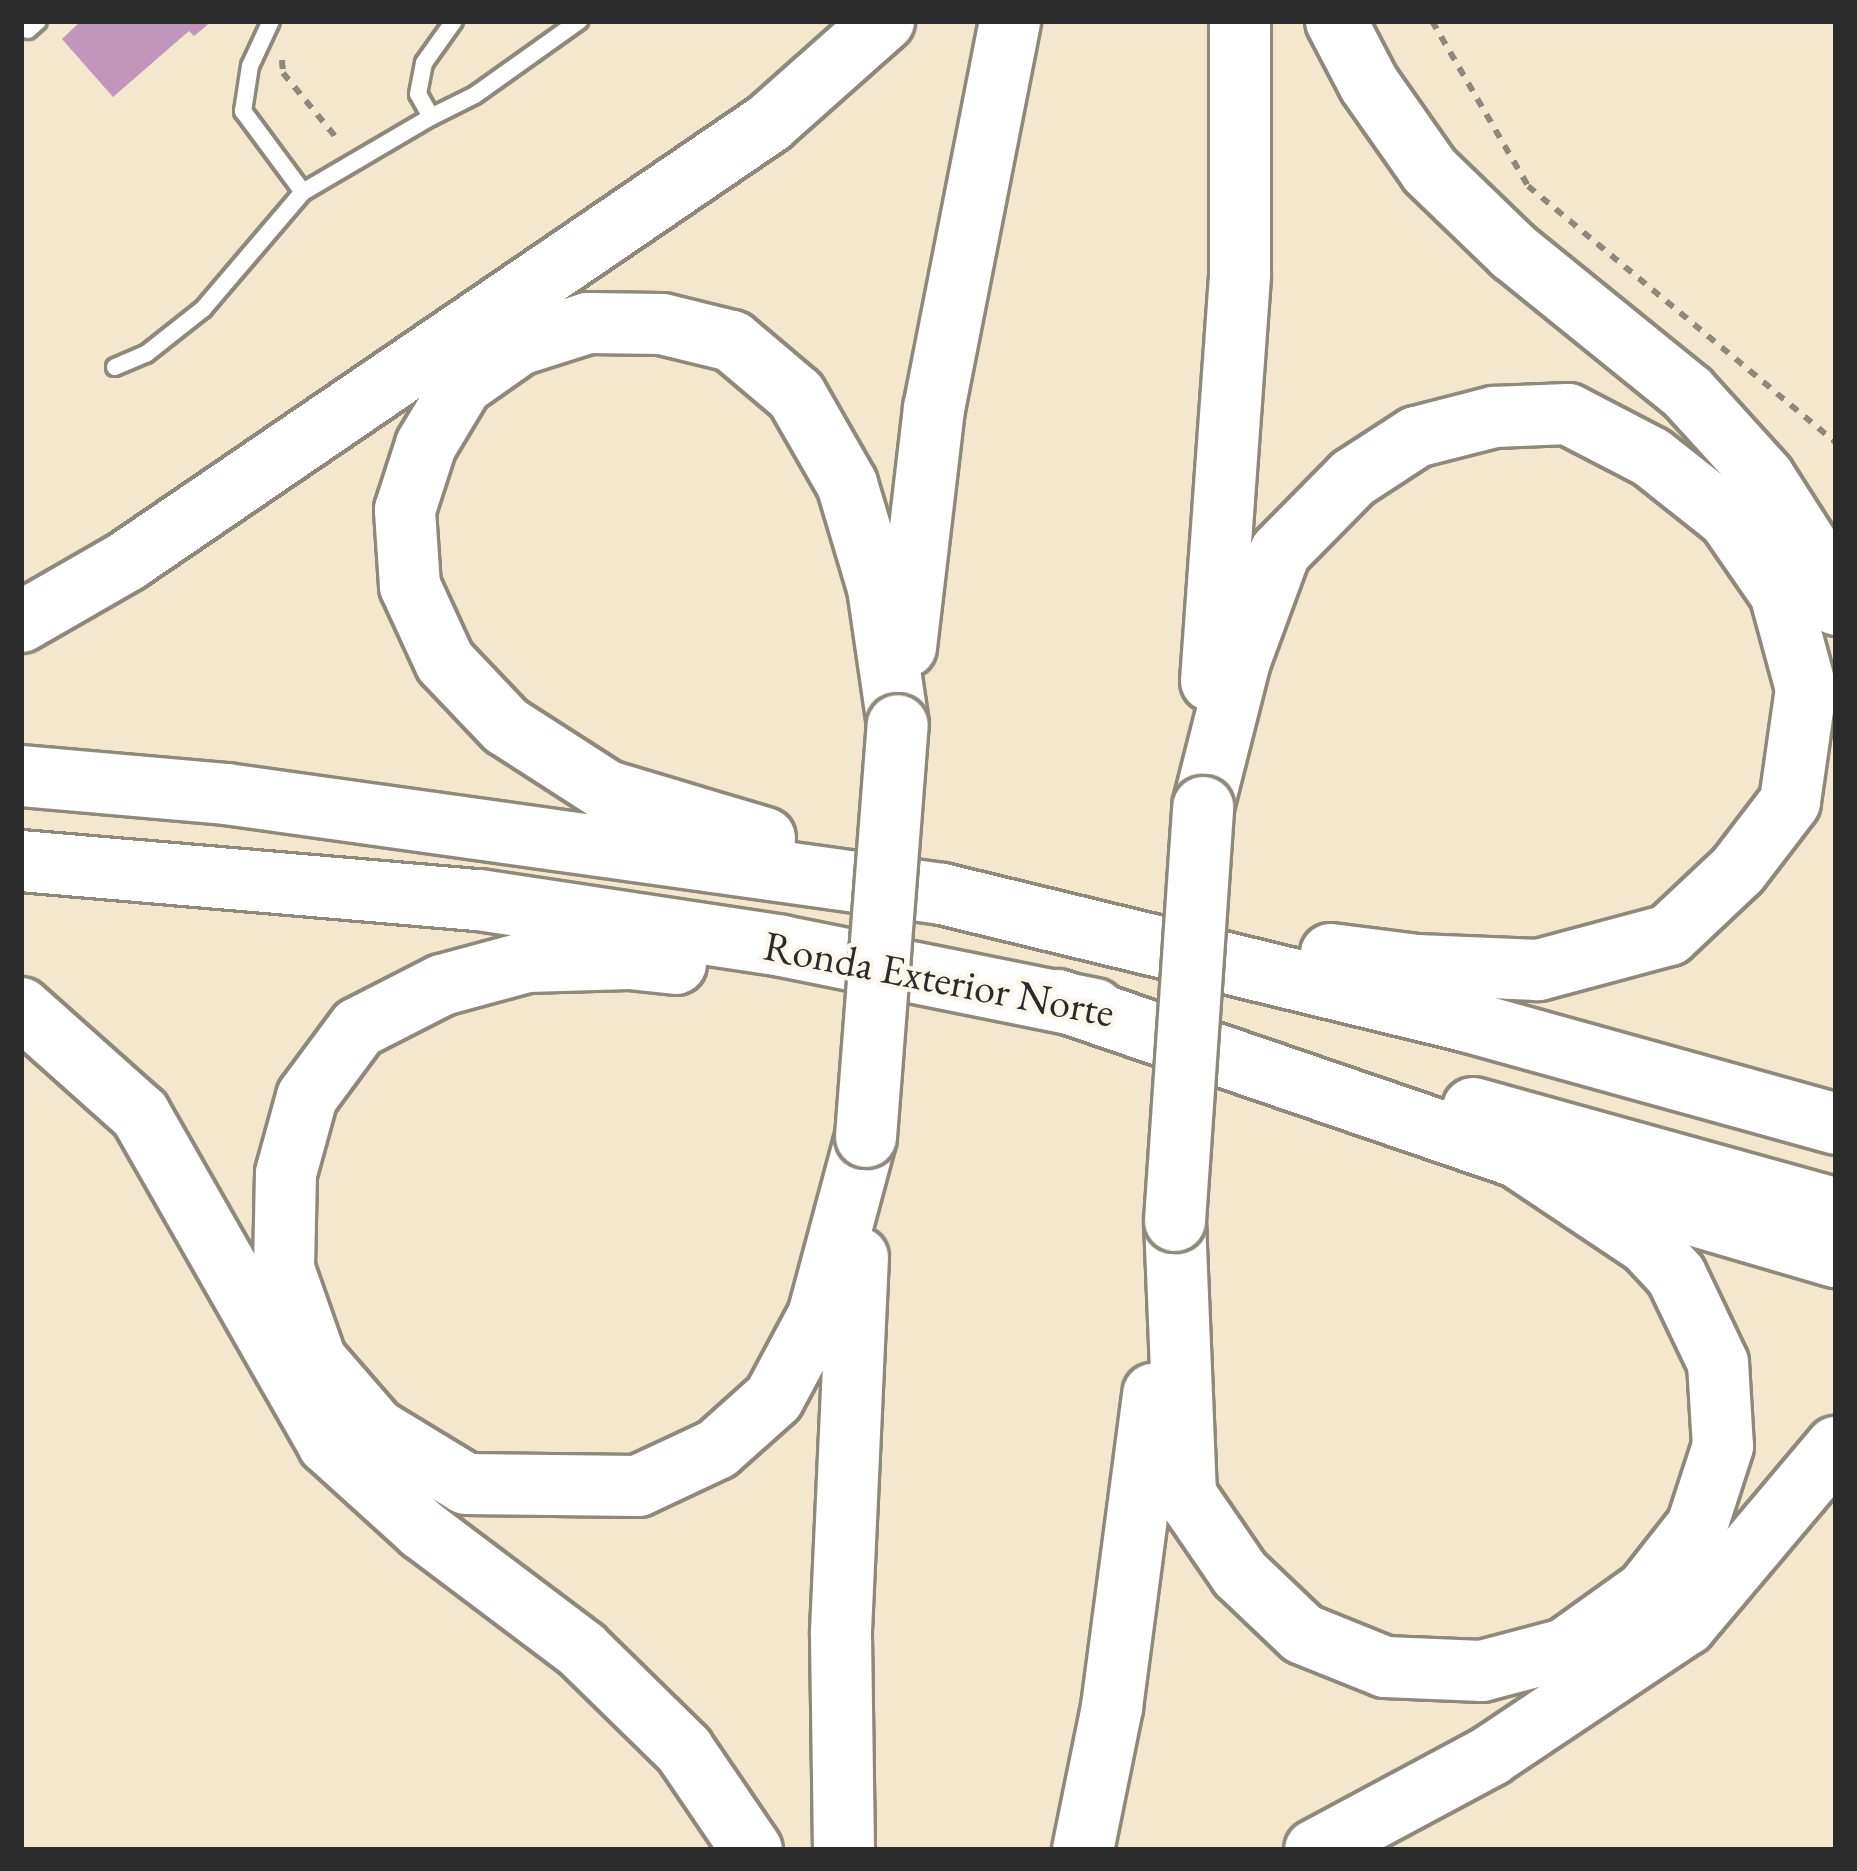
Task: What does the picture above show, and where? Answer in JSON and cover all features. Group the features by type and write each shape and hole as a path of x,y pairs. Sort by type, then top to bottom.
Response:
{"highway":[{"path":"21,622 128,561 769,123 884,21"},
{"path":"844,1850 842,1609 866,1137 898,725 934,409 1010,21"},
{"path":"1083,1850 1112,1707 1175,1221 1240,274 1240,21"},
{"path":"1336,21 1369,84 1430,171 1514,252 1687,392 1764,476 1828,577 1836,605"},
{"path":"898,725 878,588 847,484 796,395 732,341 662,323 588,323 519,345 462,385 426,445 405,510 410,586 446,662 506,726 607,791 943,895"},
{"path":"1150,942 1272,946 1417,965 1538,970 1669,935 1738,870 1790,802 1806,688 1780,593 1728,518 1651,457 1568,415 1494,418 1416,437 1353,478 1280,552 1240,661 1203,806"},
{"name":"Ronda Exterior Norte","path":"21,776 226,794 943,895 1150,942 1836,1124"},
{"name":"Ronda Exterior Norte","path":"21,861 479,900 944,976 1058,1000 1836,1208"},
{"path":"866,1137 818,1316 774,1399 717,1450 638,1486 466,1484 376,1429 316,1360 284,1270 286,1173 307,1096 358,1028 442,985 526,962 629,959 740,972 944,976"},
{"path":"1058,1000 1628,1199 1836,1257"},
{"path":"21,1008 140,1114 328,1444 423,1530 582,1650 684,1750 752,1850"},
{"path":"1175,1221 1186,1495 1240,1574 1303,1634 1385,1667 1482,1671 1565,1649 1646,1591 1697,1526 1724,1446 1718,1363 1676,1275 1647,1244 1517,1157"},
{"path":"1315,1850 1490,1756 1686,1625 1836,1447"}],"lane":[{"path":"431,116 418,94 424,63 454,21"},
{"path":"115,368 146,354 203,309 303,192 475,95 579,21"},
{"path":"270,22 250,66 243,111 303,192"}],"path":[{"path":"1432,21 1528,186 1836,442"},
{"path":"270,22 282,38 283,73 356,162"}],"building":[{"path":"81,21 212,21 194,36 189,31 113,97 62,39"}]}
